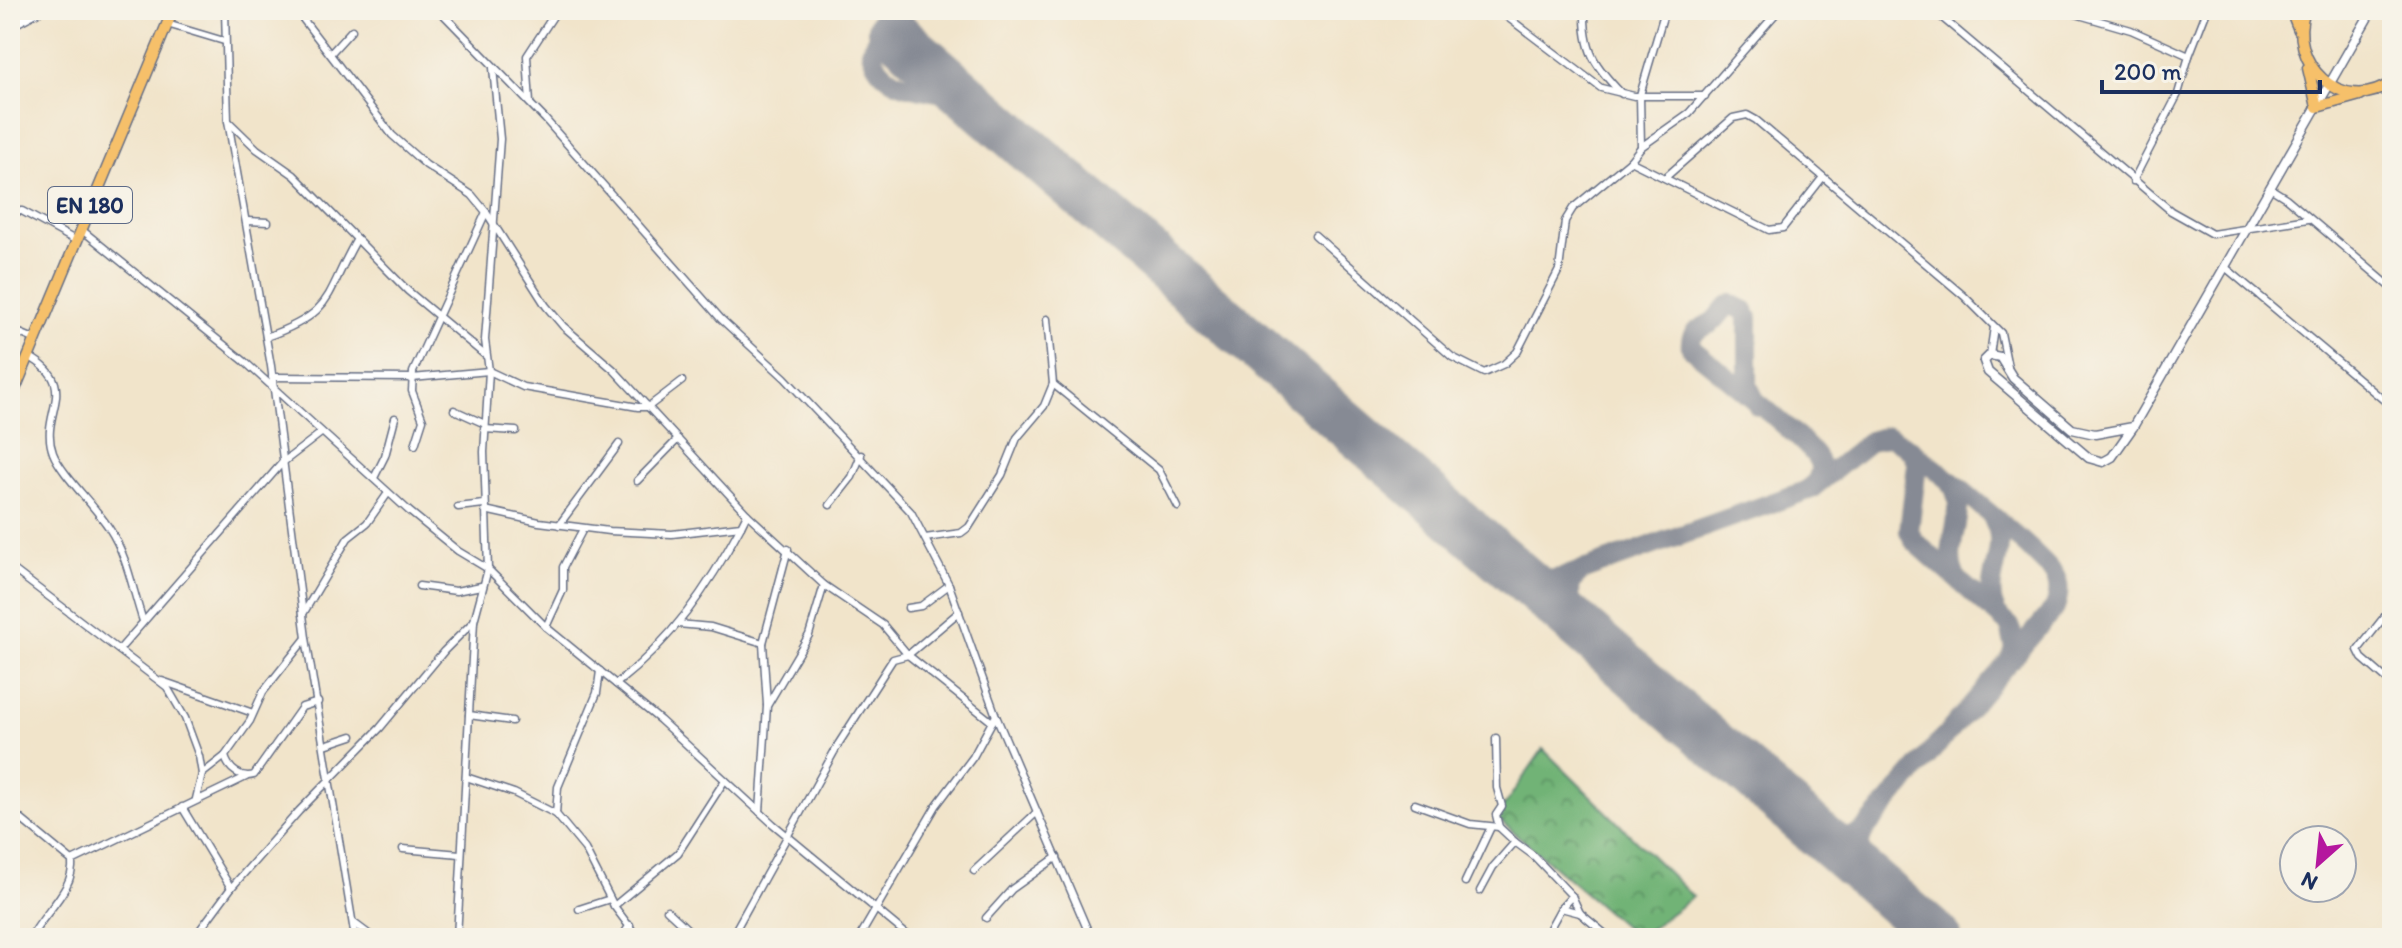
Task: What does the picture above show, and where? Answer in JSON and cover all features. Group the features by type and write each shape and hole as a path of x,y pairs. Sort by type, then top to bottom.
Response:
{"main road":[{"name":"EN 180","path":"10,401 79,228 173,10"},
{"path":"2291,10 2299,30 2317,107 2373,91 2392,82"},
{"path":"2299,30 2305,10"},
{"path":"2306,62 2329,85 2358,93 2373,91"}],"street":[{"path":"10,26 40,10"},
{"path":"225,10 228,121 247,221 255,290 266,337 306,638 355,938"},
{"path":"296,10 392,135 426,165 472,195 493,221 554,316 648,407 747,514 824,585 883,625 908,655 994,719"},
{"path":"439,10 530,103 721,319 861,455 911,512 949,585 994,719 1091,938"},
{"path":"530,103 527,56 557,10"},
{"path":"1498,10 1591,84 1622,94 1705,96"},
{"path":"1585,10 1587,48 1599,69 1622,94"},
{"path":"1641,147 1640,95 1665,10"},
{"path":"1315,235 1452,357 1484,373 1504,364 1525,341 1559,270 1565,221 1573,208 1630,161 1641,147 1674,127 1779,10"},
{"path":"1933,10 2133,181 2171,211 2212,234 2308,219"},
{"path":"2062,10 2131,30 2189,56"},
{"path":"2133,181 2178,94 2207,10"},
{"path":"1994,327 1990,355 1984,361 1988,372 2089,458 2108,461 2133,427 2372,10"},
{"path":"167,24 224,41"},
{"path":"331,53 352,30"},
{"path":"457,938 474,621 488,569 484,426 489,371 486,356 493,221 500,139 493,68"},
{"path":"1667,176 1733,118 1747,115 1908,245 2001,333 2013,378 2072,429 2095,434 2133,427"},
{"path":"228,121 257,149 294,175 439,317 486,356"},
{"path":"1630,161 1667,176 1769,230 1783,228 1823,177"},
{"path":"2270,188 2286,198 2392,288"},
{"path":"10,211 22,211 75,240"},
{"path":"415,445 423,420 412,378 486,212"},
{"path":"247,221 268,222"},
{"path":"79,228 150,281 273,387 388,493 458,551 488,569 546,627 911,938"},
{"path":"266,337 300,325 324,306 357,239"},
{"path":"2225,267 2392,407"},
{"path":"925,538 961,533 969,527 1002,475 1020,433 1044,406 1053,384 1047,319"},
{"path":"10,329 34,339"},
{"path":"1990,355 2000,357 2008,367"},
{"path":"28,356 47,366 56,387 58,403 50,431 52,452 111,531 123,553 143,621"},
{"path":"272,377 412,378 489,371 523,387 648,407 682,381"},
{"path":"1053,384 1159,470 1178,507"},
{"path":"454,410 484,426 516,431"},
{"path":"374,478 385,456 395,418"},
{"path":"119,650 228,529 282,463 321,433"},
{"path":"637,481 678,439"},
{"path":"559,525 619,444"},
{"path":"830,505 852,477 861,455"},
{"path":"303,614 348,538 367,523 388,493"},
{"path":"458,507 484,507 583,529 672,534 741,526"},
{"path":"616,684 660,648 747,514"},
{"path":"546,627 563,590 563,567 583,529"},
{"path":"760,812 767,706 763,643 788,549"},
{"path":"10,567 161,681 253,713"},
{"path":"767,706 809,635 824,585"},
{"path":"908,608 921,606 949,585"},
{"path":"419,586 456,591 481,586"},
{"path":"2392,607 2358,650 2362,658 2392,684"},
{"path":"731,938 787,835 886,668 893,659 908,655 959,612"},
{"path":"194,938 231,888 474,621"},
{"path":"678,624 711,627 763,643"},
{"path":"202,774 225,756 263,692 306,638"},
{"path":"556,814 558,787 597,693 600,671"},
{"path":"161,681 189,725 202,774 196,799"},
{"path":"72,861 263,767 302,707 318,702"},
{"path":"469,715 512,721"},
{"path":"859,938 936,806 973,757 994,719"},
{"path":"325,745 352,736"},
{"path":"1465,882 1495,827 1496,815 1502,806 1497,788 1496,738"},
{"path":"225,756 237,774 246,777"},
{"path":"466,777 514,793 556,814 585,849 612,902 638,938"},
{"path":"579,909 612,902 678,853 725,780"},
{"path":"1415,804 1470,824 1495,827 1572,896 1580,913 1610,938"},
{"path":"182,807 231,888"},
{"path":"10,811 72,861"},
{"path":"974,871 1037,812"},
{"path":"1480,891 1493,867 1515,842"},
{"path":"403,849 460,854"},
{"path":"986,918 1012,889 1057,857"},
{"path":"31,938 39,920 69,883 72,861"},
{"path":"1550,928 1572,896"},
{"path":"1561,908 1580,913"},
{"path":"667,910 697,938"},
{"path":"354,923 374,938"},
{"path":"621,938 630,925"}],"green space":[{"path":"1543,749 1693,897 1638,938 1496,817"}],"taxiway":[{"path":"891,30 880,33 871,51 883,73 902,84 953,95 978,106"},
{"path":"1758,406 1748,386 1748,318 1745,311 1731,304 1714,321 1696,332 1691,348 1739,387 1760,404 1780,421 1811,451 1820,468 1818,479 1811,488"},
{"path":"1516,572 1542,581 1561,578 1811,489 1870,441 1888,436 1946,477 2000,523 2053,573 2058,590 2055,608 1865,829 1854,837 1821,837"},
{"path":"1911,449 1917,464 1909,531 1914,541 2010,626 2015,649 2010,661"},
{"path":"1952,485 1958,507 1951,554 1956,577"},
{"path":"1993,519 1999,542 1991,588 1996,611"},
{"path":"1571,619 1570,583 1584,569"},
{"path":"1865,829 1859,853 1868,877"}],"runway":[{"path":"891,30 1938,938"}]}
